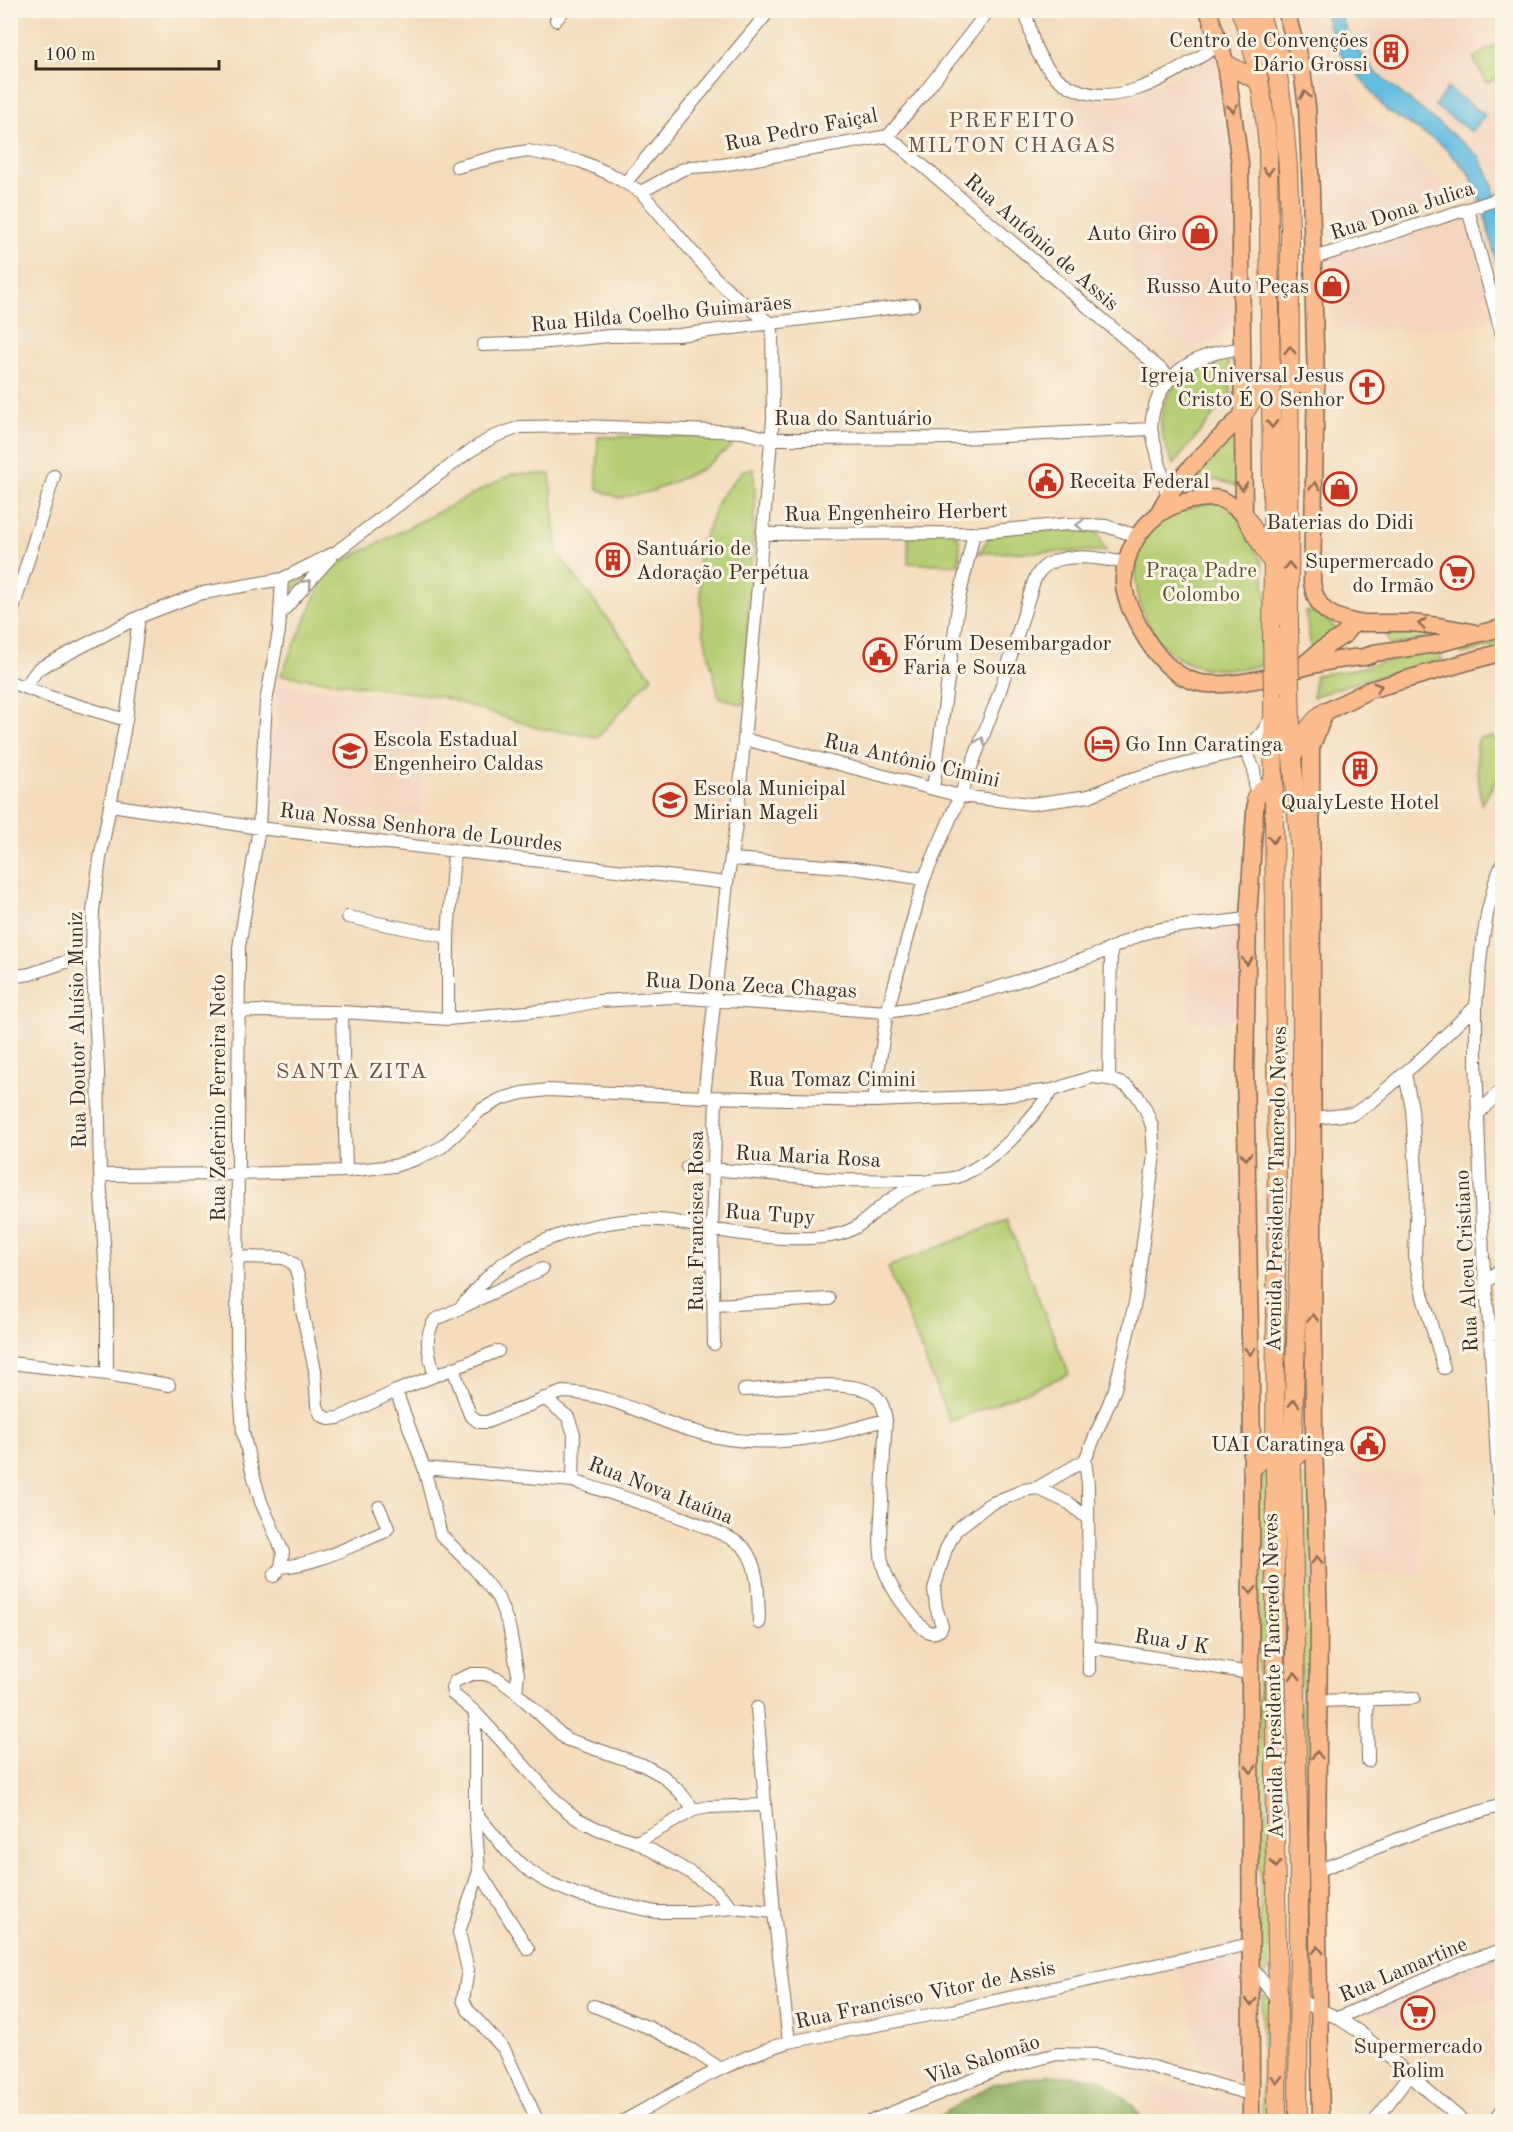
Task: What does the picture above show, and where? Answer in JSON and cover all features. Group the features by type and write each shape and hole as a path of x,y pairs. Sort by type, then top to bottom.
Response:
{"highway":[{"name":"Avenida Presidente Tancredo Neves","path":"1240,10 1259,81 1268,148 1273,565 1290,688 1292,757 1301,865 1302,1148 1292,1461 1299,1881 1298,2121"},
{"name":"Avenida Presidente Tancredo Neves","path":"1259,10 1272,52 1283,110 1288,168 1289,258 1290,383 1280,628 1272,716 1277,1149 1275,1448 1277,2121"},
{"path":"1272,52 1302,70"},
{"path":"1226,64 1259,81"},
{"path":"1242,416 1271,372"},
{"path":"1290,383 1316,385"},
{"path":"1244,514 1273,565"},
{"path":"1292,757 1308,729 1325,712"},
{"path":"1256,797 1272,781"},
{"path":"1292,1461 1314,1439"},
{"path":"1252,1468 1275,1448"}],"main road":[{"path":"1208,10 1226,64 1240,163 1244,514"},
{"path":"1286,10 1302,70 1307,116 1314,258 1316,385 1311,566 1313,590 1319,605 1328,614 1336,618 1371,625 1379,641 1374,653"},
{"path":"1242,416 1167,494 1158,514 1137,536 1127,563 1124,580 1126,596 1146,639 1163,662 1196,682 1214,684 1239,682 1356,657 1366,658 1374,653 1436,644 1503,628"},
{"path":"1158,514 1184,502 1203,498 1219,499 1244,514"},
{"path":"1300,668 1322,649 1344,635 1349,627 1361,623 1411,623 1478,634"},
{"path":"1344,635 1344,645 1348,652 1356,657"},
{"path":"1436,644 1448,668"},
{"path":"1325,712 1369,690 1503,652"},
{"name":"Avenida Presidente Tancredo Neves","path":"1321,2121 1317,1871 1318,1624 1314,1439 1311,748 1325,712"},
{"name":"Avenida Presidente Tancredo Neves","path":"1251,2121 1252,1468 1245,1072 1248,918 1256,797"}],"street":[{"path":"626,182 770,10"},
{"name":"Rua Pedro Faiçal","path":"641,192 681,170 692,167 723,165 888,136 989,10"},
{"path":"1025,10 1037,51 1051,72 1065,85 1082,92 1102,96 1121,94 1139,88 1220,45"},
{"name":"Rua Antônio de Assis","path":"888,136 1171,378"},
{"path":"457,167 528,151 580,161 626,182 641,192 713,276 736,298 772,324"},
{"name":"Rua Dona Julica","path":"1314,258 1503,198"},
{"path":"1472,208 1503,335"},
{"name":"Rua Hilda Coelho Guimarães","path":"483,345 538,343 610,336 679,335 913,305"},
{"name":"Rua Francisca Rosa","path":"714,1344 712,1230 715,1170 710,1098 716,1000 744,740 773,419 772,324"},
{"path":"1167,494 1151,429 1156,403 1171,378 1189,364 1222,350 1241,349"},
{"name":"Rua do Santuário","path":"336,552 470,451 493,437 520,427 582,426 742,432 771,439 960,438 1151,429"},
{"path":"10,620 54,477"},
{"name":"Rua Engenheiro Herbert","path":"762,534 974,533 1068,524 1106,526 1137,536"},
{"path":"933,789 959,599 974,533"},
{"path":"25,687 38,669 139,617 198,594 282,579 336,552"},
{"path":"280,614 336,552"},
{"path":"874,1101 887,1012 924,879 960,796 999,694 1034,581 1042,569 1053,561 1065,558 1079,557 1127,563"},
{"name":"Rua Zeferino Ferreira Neto","path":"282,579 280,614 266,702 259,828 238,947 236,1257 237,1347 243,1432 261,1502 283,1552 278,1571 333,1555 384,1532 388,1528 379,1507"},
{"name":"Rua Doutor Aluísio Muniz","path":"107,1374 92,953 93,910 100,858 126,720 139,617"},
{"path":"10,682 53,698 126,720"},
{"path":"1256,797 1254,770 1246,750 1262,734 1272,716"},
{"name":"Rua Antônio Cimini","path":"744,740 960,796 1031,804 1089,796 1125,781 1246,750"},
{"name":"Rua Nossa Senhora de Lourdes","path":"111,805 259,828 728,883"},
{"path":"448,1019 448,937 454,850"},
{"path":"732,859 854,868 924,879"},
{"name":"Rua Alceu Cristiano","path":"1500,1513 1501,1477 1496,1334 1485,1284 1483,1257 1476,1006 1488,914 1495,882 1503,864"},
{"path":"348,917 448,937"},
{"name":"Rua Dona Zeca Chagas","path":"238,1011 342,1012 448,1019 560,1009 599,1001 673,997 887,1012 917,1008 1002,987 1111,949 1146,933 1171,927 1248,918"},
{"path":"1089,1670 1086,1460 1115,1389 1136,1298 1154,1155 1152,1126 1145,1108 1137,1095 1125,1084 1109,1079 1111,949"},
{"path":"10,977 30,974 92,953"},
{"path":"1313,1118 1353,1114 1389,1089 1476,1006"},
{"path":"342,1012 346,1171"},
{"path":"1405,1074 1412,1109 1417,1188 1415,1259 1423,1297 1444,1368"},
{"name":"Rua Tomaz Cimini","path":"100,1175 346,1171 394,1166 442,1147 481,1110 501,1099 522,1093 548,1090 574,1089 710,1098 874,1101 1001,1096 1053,1090 1092,1077 1109,1079"},
{"path":"1478,1114 1503,1089"},
{"name":"Rua Tupy","path":"461,1307 498,1268 521,1252 549,1238 576,1229 614,1222 669,1221 712,1230 782,1238 820,1238 840,1235 855,1229 895,1197 927,1181 958,1177 997,1155 1023,1128 1053,1090"},
{"name":"Rua Maria Rosa","path":"687,1167 840,1180 927,1181"},
{"path":"236,1257 284,1258 296,1267 302,1311 315,1370 317,1406 321,1415 329,1419 339,1418 396,1391 498,1351"},
{"path":"1485,1284 1503,1267"},
{"path":"434,1375 427,1342 428,1331 435,1320 542,1269"},
{"path":"714,1305 829,1299"},
{"path":"10,1363 107,1374 169,1385"},
{"path":"453,1368 470,1415 479,1422 487,1422 562,1392 584,1394 611,1401 693,1431 733,1440 769,1442 811,1438 886,1420"},
{"path":"744,1389 850,1386 873,1393 880,1400 886,1420 881,1557 893,1592 928,1633 936,1633 942,1626 936,1607 934,1589 946,1549 956,1530 988,1505 1024,1490 1037,1488 1086,1460"},
{"path":"396,1391 424,1468 441,1535 474,1568 498,1598 509,1626 514,1650 518,1674 516,1692"},
{"name":"Rua Nova Itaúna","path":"544,1398 568,1417 574,1434 573,1481 728,1536 743,1546 754,1569 759,1623"},
{"path":"424,1468 573,1481"},
{"path":"1037,1488 1069,1503 1088,1519"},
{"name":"Rua J K","path":"1089,1647 1250,1673"},
{"path":"694,1810 663,1776 643,1765 566,1739 500,1680 485,1674 472,1674 455,1681 452,1688 453,1694 475,1712 560,1805 576,1818 598,1829 636,1842 691,1873 715,1890 733,1908"},
{"path":"1318,1701 1414,1698"},
{"path":"1367,1700 1368,1761"},
{"path":"757,1708 774,1912 789,2042"},
{"path":"475,1712 475,1812 479,1871 459,1932 468,1970 463,2000 468,2010 504,2049 538,2121"},
{"path":"636,1842 694,1810 709,1807 764,1805"},
{"path":"1317,1871 1424,1829 1503,1805"},
{"path":"475,1812 507,1851 524,1867 545,1881 578,1895 656,1912 692,1912 733,1908 774,1912"},
{"path":"479,1871 528,1949"},
{"name":"Rua Francisco Vitor de Assis","path":"622,2121 721,2069 765,2049 789,2042 951,2011 1250,1944"},
{"name":"Rua Lamartine","path":"1299,2000 1338,2018 1466,1962 1503,1950"},
{"path":"1251,1967 1278,2000"},
{"path":"594,2006 650,2028 692,2050 721,2069"},
{"path":"1338,2018 1361,2033 1464,2121"},
{"name":"Vila Salomão","path":"869,2121 997,2070 1057,2054 1100,2055 1142,2064 1250,2094"},
{"path":"1374,2121 1409,2076"},
{"path":"1494,2121 1503,2110"}],"shaded area":[{"path":"1293,11 1312,11 1319,39 1367,117 1460,199 1367,225 1319,242 1309,63"},
{"path":"1398,11 1502,11 1502,178 1474,147 1380,69 1357,35"},
{"path":"1219,53 1234,169 1236,325 1216,340 1186,354 1136,308 1126,185 1069,110 1075,96 1107,103 1131,98"},
{"path":"1466,218 1495,322 1416,331 1335,330 1322,258"},
{"name":"Escola Estadual Engenheiro Caldas","path":"278,684 426,700 421,816 274,803"},
{"path":"1248,919 1250,1020 1189,1024 1186,921"},
{"path":"1325,1472 1421,1473 1420,1576 1325,1569"},
{"path":"1246,1937 1245,2084 1203,2064 1176,1956"},
{"path":"1502,1950 1502,1996 1395,2026 1366,2003"},
{"path":"1157,2082 1242,2107 1242,2121 1143,2121 1138,2115"}],"green space":[{"path":"1502,42 1502,75 1487,83 1473,58"},
{"path":"1219,355 1228,355 1231,394 1173,465 1161,426 1162,411 1171,391 1184,375 1201,362"},
{"path":"1235,423 1237,486 1217,480 1184,479"},
{"path":"729,435 732,446 702,469 653,491 619,498 597,489 598,437"},
{"path":"754,469 755,503 743,705 719,697 703,630 698,553 719,499 743,470"},
{"path":"512,474 550,474 558,554 652,677 598,737 538,728 442,697 281,675 328,569"},
{"name":"Praça Padre Colombo","path":"1227,498 1262,562 1265,590 1275,629 1262,665 1240,669 1197,666 1177,657 1165,648 1147,621 1137,590 1136,573 1142,543 1159,516"},
{"path":"909,527 952,528 960,541 959,565 908,563"},
{"path":"1090,527 1098,534 1106,551 979,553 994,531"},
{"path":"321,561 289,596 287,576"},
{"path":"1305,611 1322,615 1337,630 1312,653"},
{"path":"1384,628 1449,633 1390,646"},
{"path":"1497,637 1500,644 1462,654 1455,645"},
{"path":"1436,650 1443,660 1347,685 1313,697 1315,675 1346,671"},
{"path":"1493,737 1502,750 1502,774 1481,804 1476,747 1479,738"},
{"path":"1007,1220 1069,1374 950,1422 888,1267"},
{"path":"1258,1474 1266,1475 1269,1971 1260,1977"},
{"path":"1309,1477 1314,1659 1312,1954 1304,1956 1299,1478"},
{"path":"1262,1996 1272,1996 1272,2121 1262,2122"},
{"path":"1047,2075 1101,2078 1133,2106 1144,2121 934,2121 993,2084"}],"water":[{"path":"1324,11 1339,11 1351,41 1376,73 1479,156 1492,182 1502,225 1502,285 1484,212 1470,174 1441,144 1386,110 1336,47"},
{"path":"1447,88 1485,115 1472,132 1435,106"}],"place":[{"name":"Centro de Convenções Dário Grossi","path":"1391,52"},
{"name":"Auto Giro","path":"1200,233"},
{"name":"Russo Auto Peças","path":"1332,286"},
{"name":"Igreja Universal Jesus Cristo É O Senhor","path":"1367,387"},
{"name":"Receita Federal","path":"1046,481"},
{"name":"Baterias do Didi","path":"1340,489"},
{"name":"Santuário de Adoração Perpétua","path":"613,560"},
{"name":"Supermercado do Irmão","path":"1457,573"},
{"name":"Fórum Desembargador Faria e Souza","path":"880,655"},
{"name":"Go Inn Caratinga","path":"1102,744"},
{"name":"Escola Estadual Engenheiro Caldas","path":"350,751"},
{"name":"QualyLeste Hotel","path":"1360,769"},
{"name":"Escola Municipal Mirian Mageli","path":"670,800"},
{"name":"UAI Caratinga","path":"1368,1444"},
{"name":"Supermercado Rolim","path":"1418,2013"}],"district":[{"name":"PREFEITO MILTON CHAGAS","path":"1012,132"},
{"name":"SANTA ZITA","path":"352,1070"}]}
